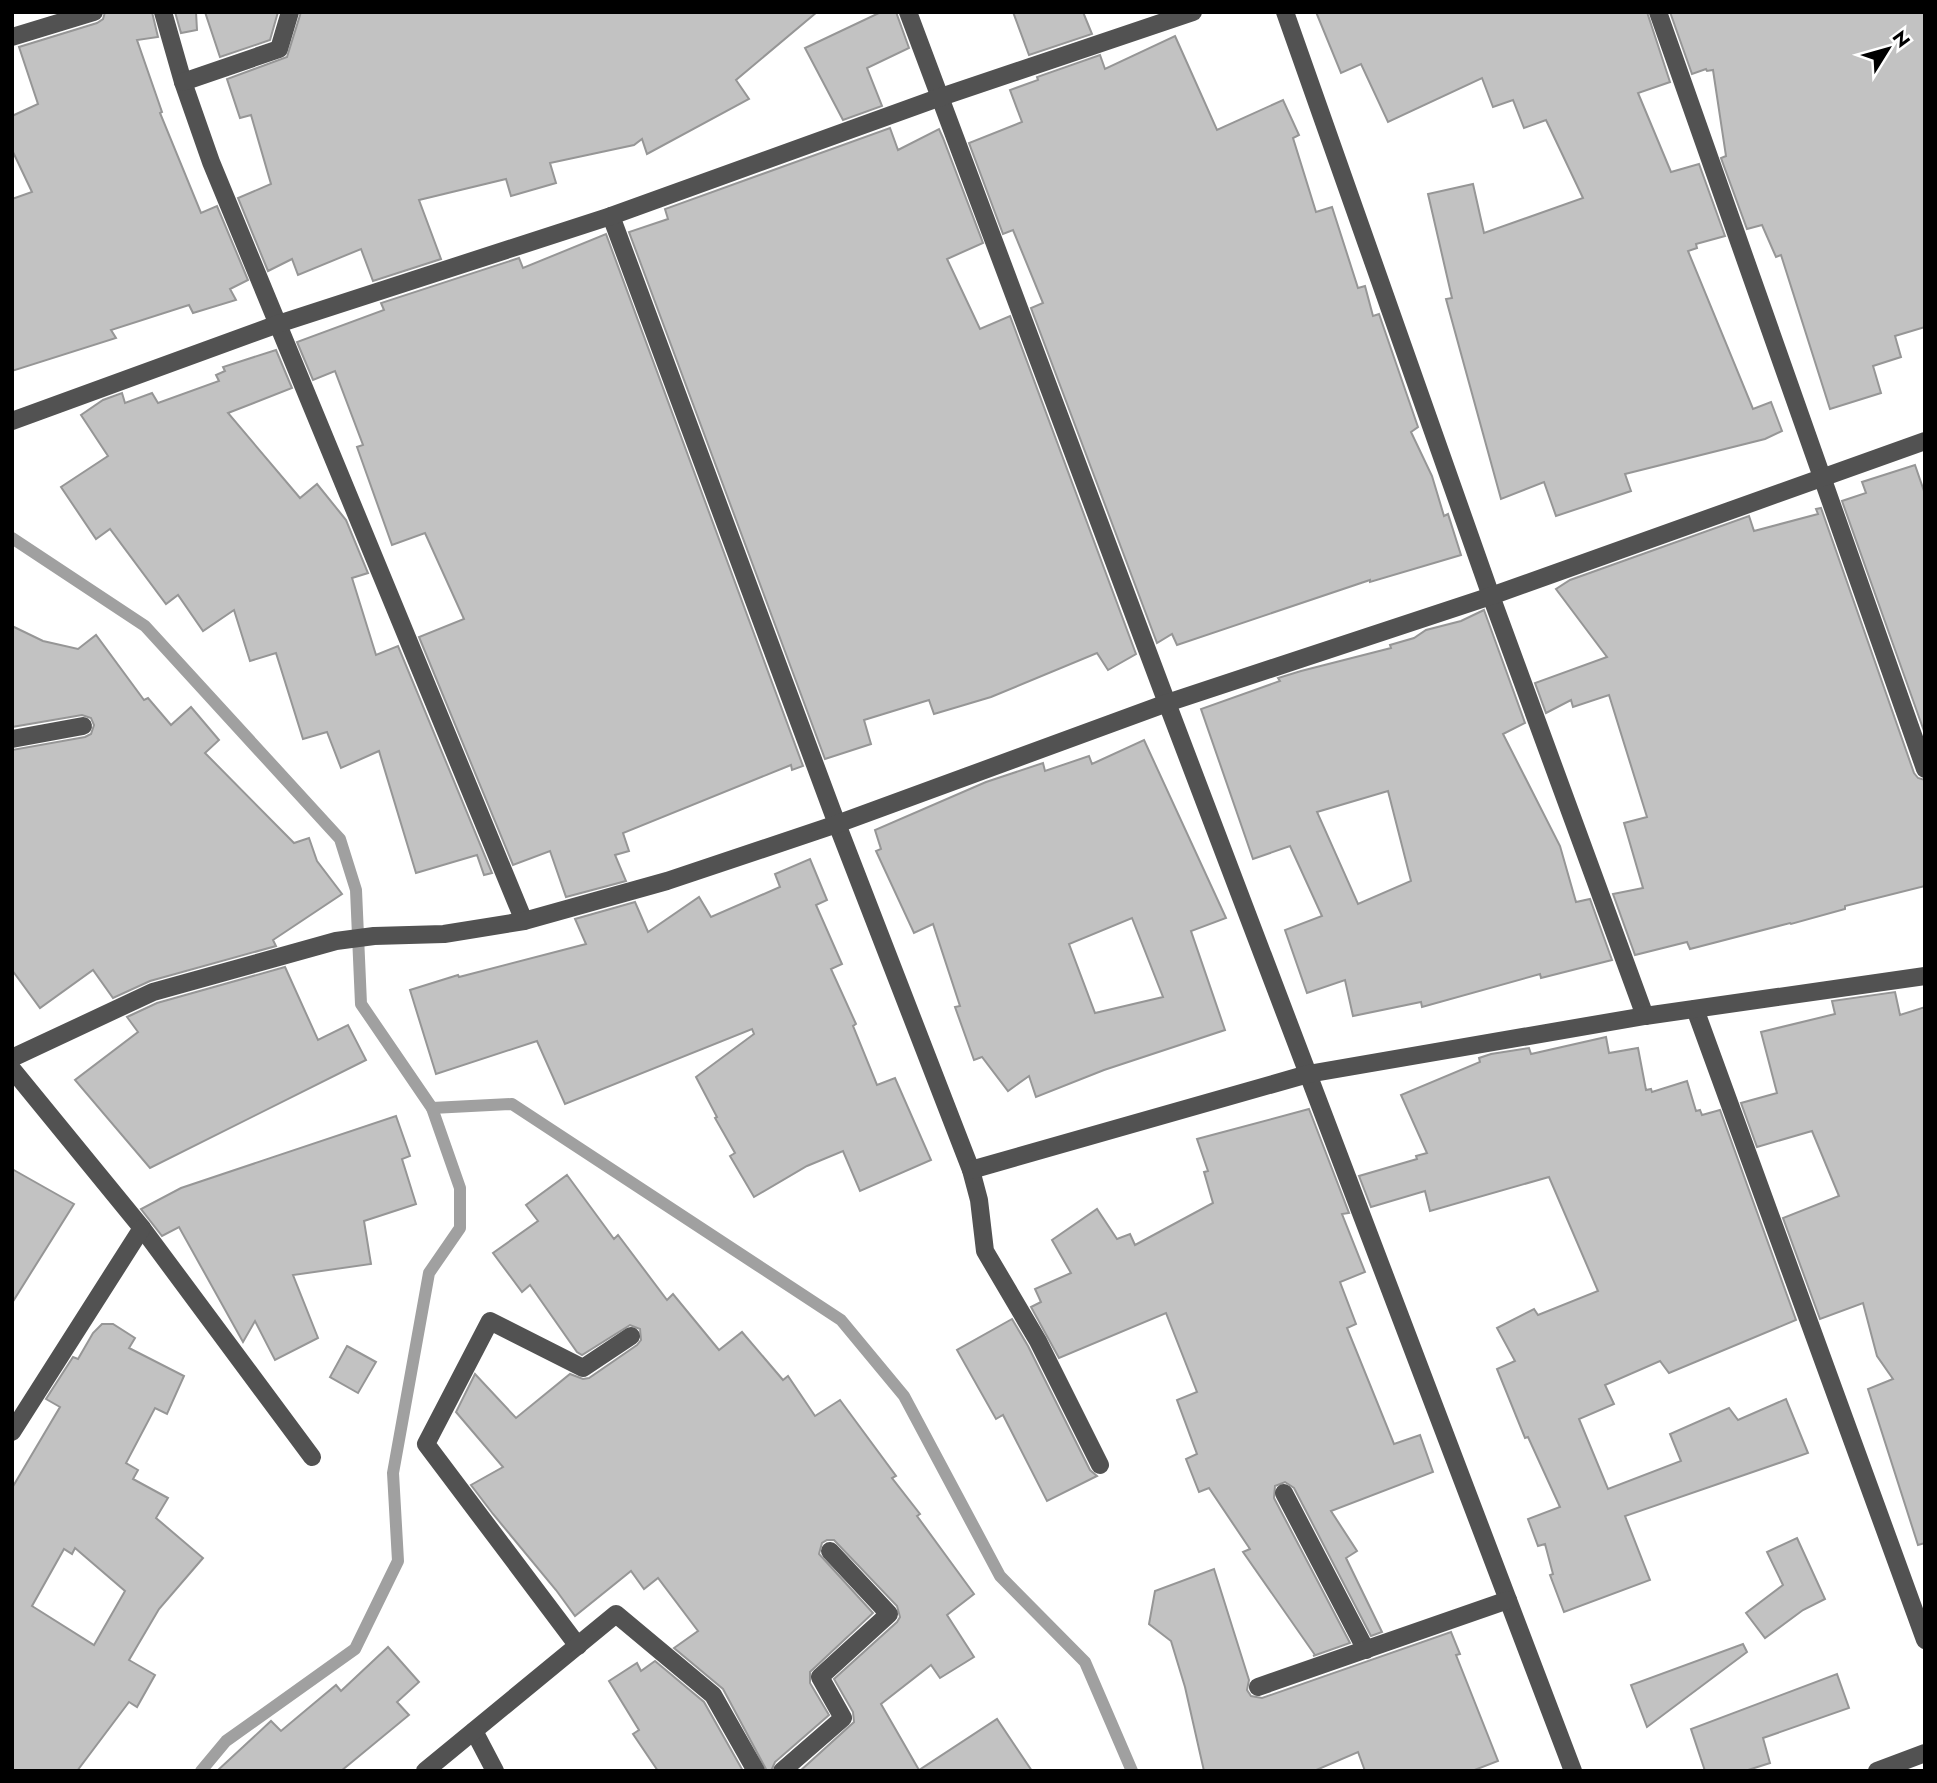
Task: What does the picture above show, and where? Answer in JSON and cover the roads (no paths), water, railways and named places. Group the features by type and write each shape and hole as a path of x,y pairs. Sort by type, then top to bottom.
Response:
{"street":[{"path":"12,37 94,12"},
{"path":"163,12 183,82 211,162 524,921"},
{"path":"183,82 279,50 290,12"},
{"path":"908,12 1573,1771"},
{"path":"12,421 278,324 611,216 938,97 1192,12"},
{"path":"1285,12 1491,596 1645,1016"},
{"path":"1658,12 1925,769"},
{"path":"611,216 837,824 971,1170 979,1200 985,1251 1038,1341 1100,1465"},
{"path":"12,1058 153,992 336,941 374,936 444,934 524,921 667,881 837,824 1167,703 1491,596 1925,441"},
{"path":"12,739 83,726"},
{"path":"971,1170 1308,1074 1645,1016 1925,976"},
{"path":"1695,1009 1925,1640"},
{"path":"12,1069 142,1228 312,1457"},
{"path":"12,1432 142,1228"},
{"path":"578,1646 426,1444 490,1321 583,1368 631,1336"},
{"path":"1283,1493 1366,1650"},
{"path":"782,1771 843,1718 820,1677 889,1614 830,1551"},
{"path":"1258,1687 1508,1600"},
{"path":"425,1771 616,1614 713,1695 755,1771"},
{"path":"474,1731 495,1771"},
{"path":"1877,1771 1925,1754"}],"waterway":[{"path":"12,538 145,626 340,839 356,890 361,1004 432,1108 460,1188 460,1228 429,1273 393,1473 398,1561 355,1649 226,1741 201,1771"},
{"path":"432,1108 512,1104 841,1320 904,1396 1000,1576 1085,1662 1132,1771"}]}
